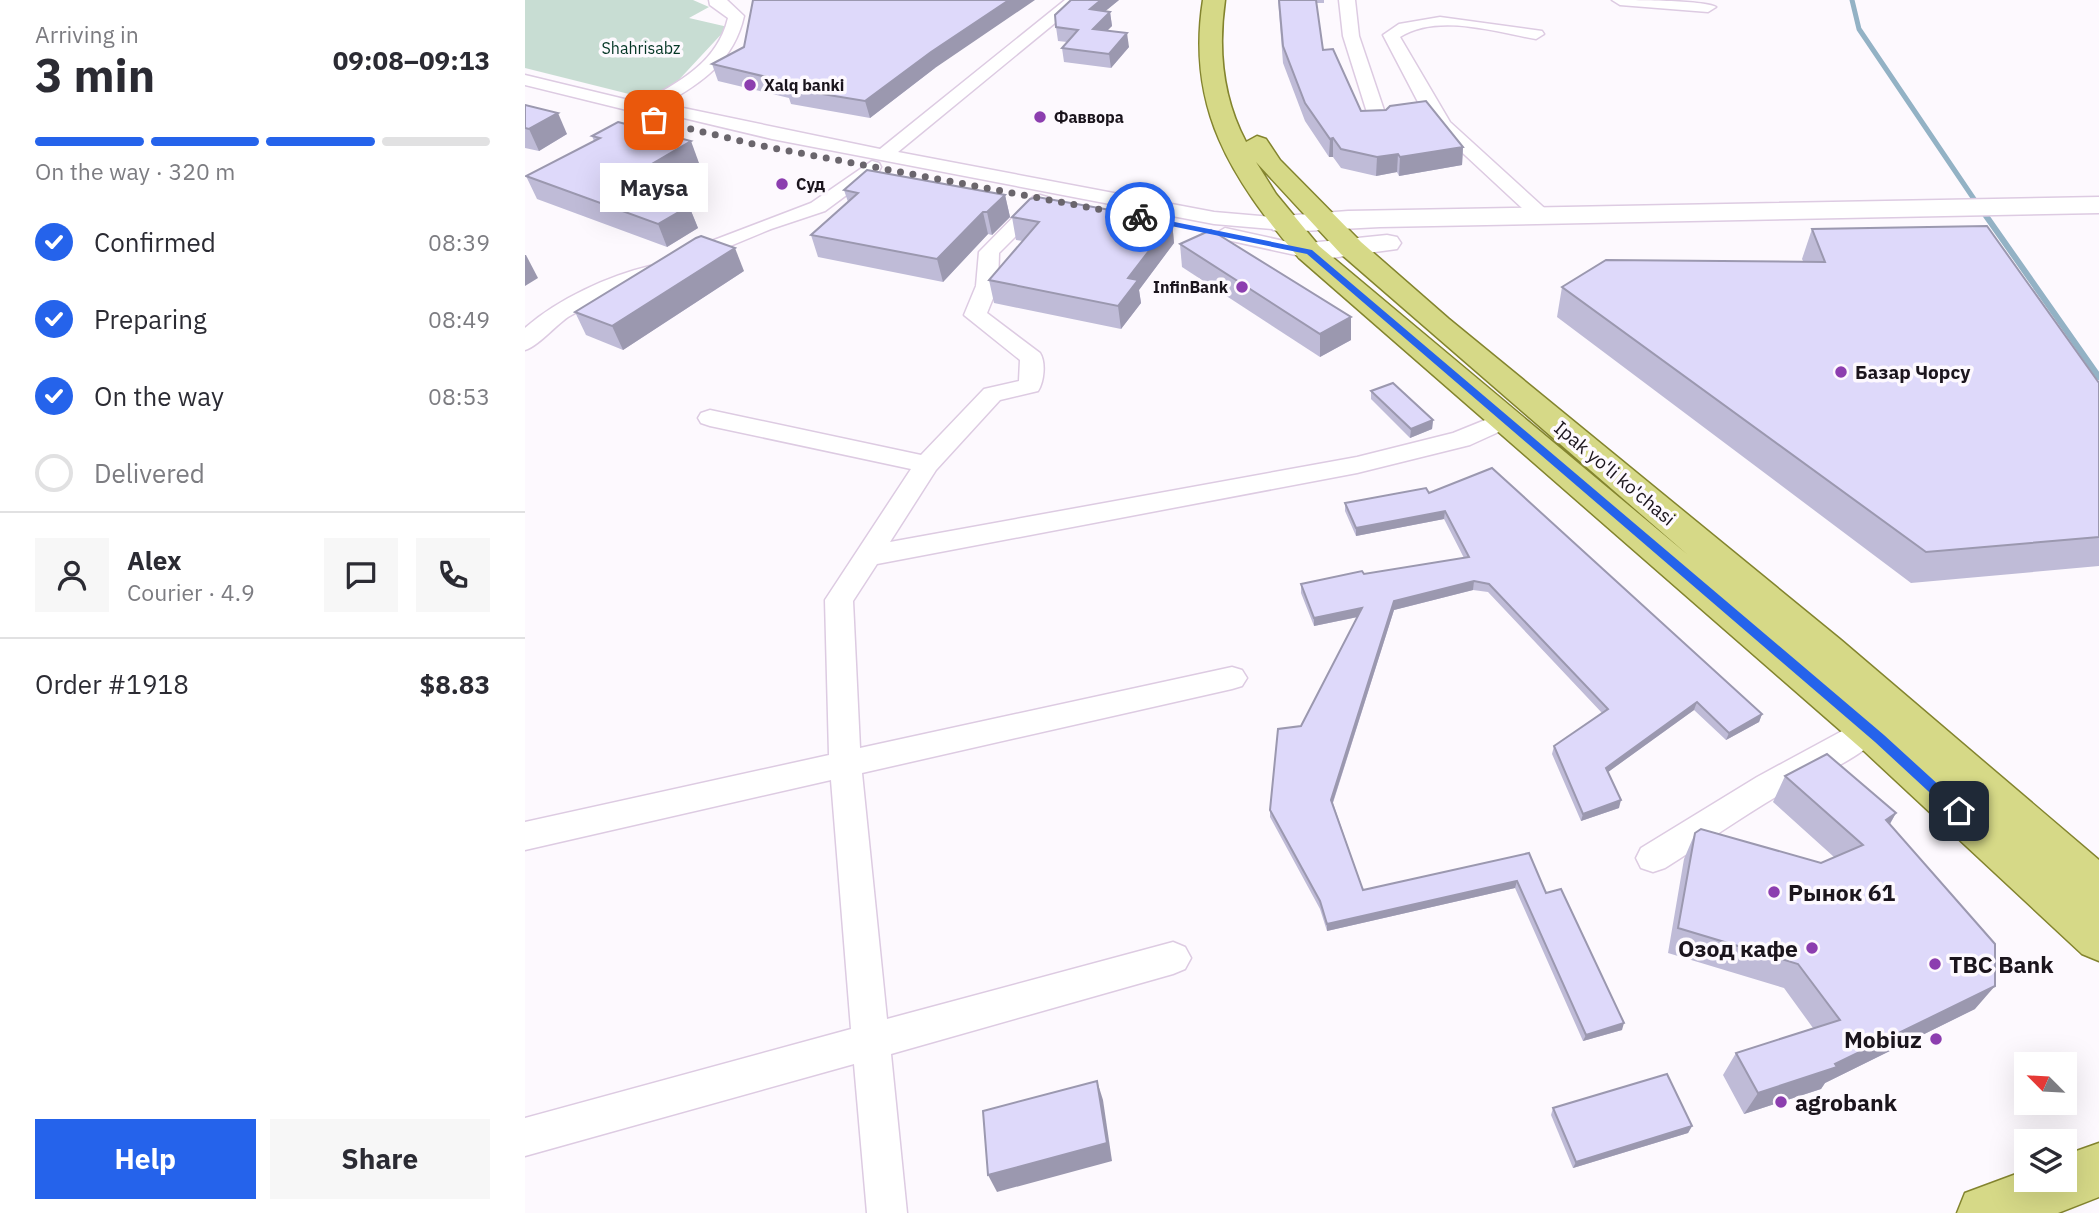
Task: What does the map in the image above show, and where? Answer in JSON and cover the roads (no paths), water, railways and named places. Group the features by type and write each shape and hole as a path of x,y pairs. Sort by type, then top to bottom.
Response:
{"main road":[{"name":"Ipak yo'li ko'chasi","path":"1214,0 1210,54 1218,113 1239,157 1283,224 1351,248 1437,325 1827,651 2099,888"},
{"name":"Ipak yo'li ko'chasi","path":"1233,0 1229,29 1234,86 1249,131 1316,236 1505,420 1868,729 2099,939"},
{"path":"1316,236 1544,218 2014,215 2099,205"},
{"path":"2014,215 2099,225"},
{"path":"1351,248 1390,243 1783,228 1966,216"},
{"path":"1985,1213 2099,1170"}],"street":[{"path":"643,109 712,68 735,32 736,16 715,2 719,0"},
{"path":"525,343 531,331 588,298 764,225 818,207 1075,0"},
{"path":"1347,0 1351,36 1379,122"},
{"path":"1620,0 1707,7"},
{"path":"1536,34 1434,21 1404,28 1391,35 1427,102 1444,126 1544,218"},
{"path":"525,80 643,109 654,120 757,145 878,161 1214,218 1283,224"},
{"path":"878,161 1042,199 1316,236"},
{"path":"887,1213 845,763 839,600 927,464 992,394 1030,386 1032,358 975,316 987,286 989,252 1042,199"},
{"path":"710,418 927,464"},
{"path":"866,556 1357,465 1461,439 1505,420"},
{"path":"525,836 1232,678"},
{"path":"1653,858 1767,786 1829,755 1868,729"},
{"path":"525,1137 1173,958"}],"waterway":[{"path":"1852,0 1859,29 1978,205"},
{"path":"1977,203 2099,377"}],"place":[{"name":"Xalq banki","path":"750,85"},
{"name":"Фаввора","path":"1040,117"},
{"name":"Maysa","path":"654,120"},
{"name":"Суд","path":"782,184"},
{"name":"InfinBank","path":"1242,287"},
{"name":"Базар Чорсу","path":"1841,372"},
{"name":"Рынок 61","path":"1774,892"},
{"name":"Озод кафе","path":"1812,948"},
{"name":"TBC Bank","path":"1935,964"},
{"name":"Mobiuz","path":"1936,1039"},
{"name":"agrobank","path":"1781,1102"}],"park label":[{"name":"Shahrisabz","path":"641,48"}]}
